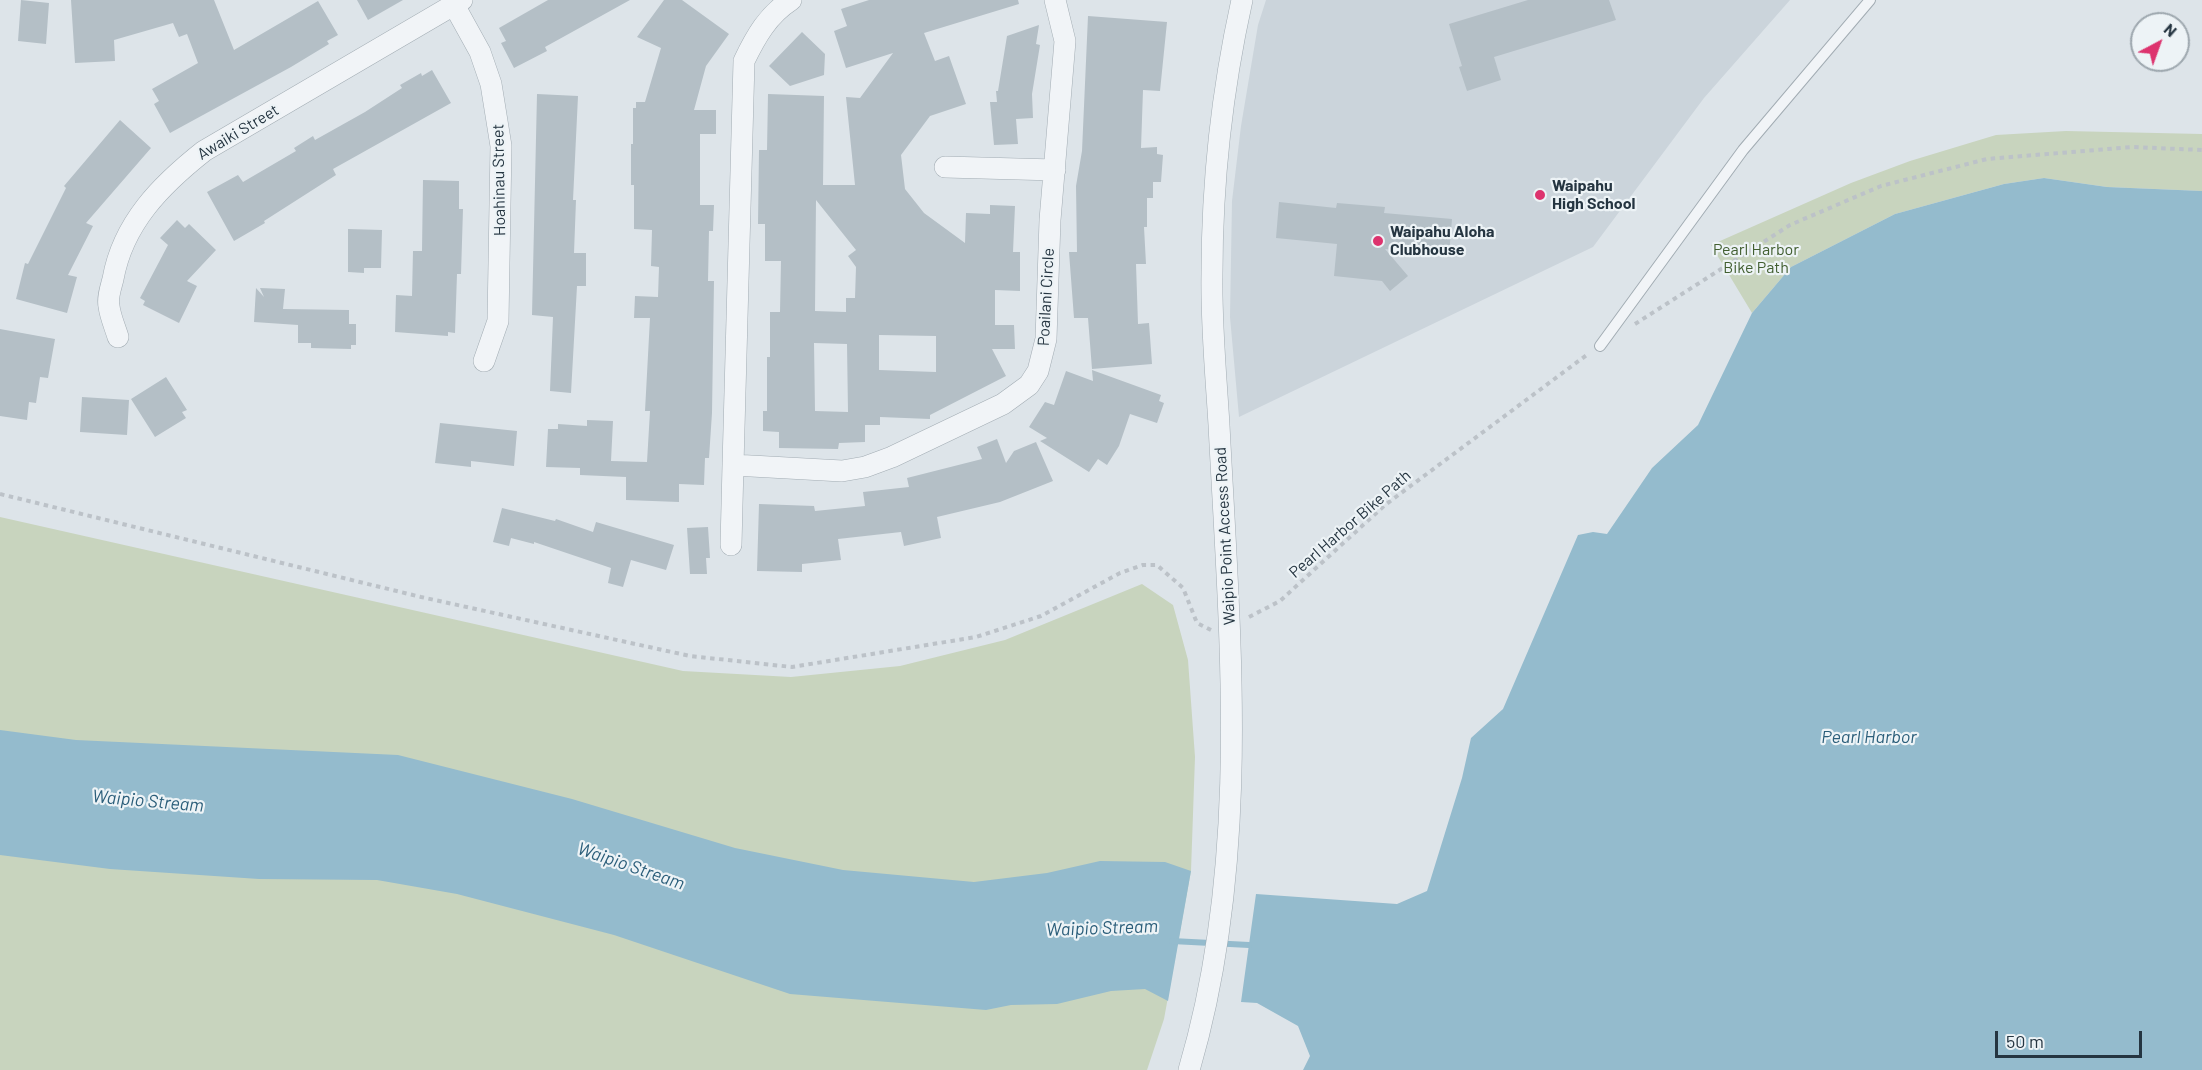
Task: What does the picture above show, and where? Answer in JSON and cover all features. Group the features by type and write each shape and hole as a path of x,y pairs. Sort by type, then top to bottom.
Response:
{"street":[{"path":"731,545 744,60 761,28 779,8 791,0"},
{"name":"Poailani Circle","path":"733,465 842,471 865,467 892,457 1003,404 1029,385 1038,371 1046,339 1065,41 1055,0"},
{"name":"Waipio Point Access Road","path":"1189,1070 1210,990 1226,869 1233,762 1229,627 1212,275 1219,145 1225,88 1242,0"},
{"name":"Awaiki Street","path":"118,337 108,304 116,263 130,231 148,201 170,177 204,151 458,2"},
{"name":"Hoahinau Street","path":"458,2 480,52 490,84 501,146 498,321 484,361"},
{"path":"945,167 1055,170"}],"lane":[{"path":"1600,346 1743,150 1870,0"}],"path":[{"path":"1630,327 1790,225 1881,186 1987,159 2132,147 2202,150"},
{"name":"Pearl Harbor Bike Path","path":"1229,627 1281,601 1384,505 1600,346"},
{"path":"0,494 421,597 690,656 792,667 976,637 1041,616 1120,573 1143,565 1157,565 1183,588 1197,623 1210,630 1229,627"}],"shaded area":[{"name":"Waipahu High School","path":"1266,0 1790,0 1704,98 1593,247 1239,417 1230,317 1232,201 1241,126 1258,25"}],"green space":[{"name":"Pearl Harbor Bike Path","path":"2066,131 2202,134 2202,191 2107,187 2044,178 2004,184 1895,214 1791,267 1752,313 1711,245 1851,183 1910,161 1996,135"},
{"path":"0,517 683,671 791,677 900,666 1005,640 1142,584 1173,605 1188,660 1195,757 1191,871 1164,1019 1147,1070 0,1070"}],"water":[{"name":"Pearl Harbor","path":"2044,178 2107,187 2202,191 2202,1070 1303,1070 1310,1056 1298,1026 1257,1003 1241,1002 1256,894 1397,904 1427,891 1462,778 1471,738 1503,709 1578,535 1593,532 1607,534 1652,468 1698,425 1752,313 1791,267 1895,214 2004,184"},
{"path":"0,730 76,740 398,755 572,799 735,848 843,870 974,882 1047,873 1100,861 1165,862 1191,871 1168,1001 1145,989 1111,991 1057,1004 1011,1005 986,1010 790,994 614,935 457,894 377,880 259,879 110,869 0,855"}],"building":[{"path":"21,0 49,3 46,44 18,41"},
{"path":"71,0 214,0 234,50 318,1 338,35 327,41 329,44 291,67 170,133 154,104 159,101 152,89 198,63 187,34 179,37 173,23 114,40 115,61 75,63"},
{"path":"357,0 403,0 368,20"},
{"path":"548,0 630,0 545,47 547,51 514,68 501,43 506,41 499,28"},
{"path":"664,0 682,0 729,34 706,66 694,110 716,110 716,134 700,134 700,205 714,205 713,231 709,231 708,281 714,281 712,413 709,458 705,458 704,485 679,484 679,502 626,500 626,477 580,475 580,468 546,467 548,429 558,429 558,424 587,426 587,420 613,421 611,461 647,462 650,411 645,411 650,318 634,318 635,296 658,297 659,267 651,266 652,230 634,229 631,144 633,144 633,108 636,108 636,102 645,102 661,48 637,37"},
{"path":"869,0 1018,0 1019,4 924,33 935,61 949,56 966,104 930,116 901,155 905,189 924,213 965,243 966,213 990,214 990,205 1015,206 1013,252 1020,252 1020,291 995,290 995,325 1014,325 1015,349 992,349 1006,376 930,415 930,419 880,417 880,425 865,425 865,442 839,443 838,449 779,448 779,432 763,431 763,411 767,411 770,312 780,312 781,261 765,261 765,224 758,224 759,150 767,150 768,94 824,96 823,185 855,185 846,97 860,98 893,53 846,68 834,31 847,26 841,9","holes":["816,200 856,250 848,256 856,267 855,298 846,298 846,312 815,311","879,335 936,336 936,372 879,370","814,343 847,344 848,412 815,411"]},
{"path":"1528,0 1609,0 1616,20 1494,57 1501,80 1467,91 1449,24"},
{"path":"1088,16 1167,22 1160,91 1143,90 1141,148 1157,147 1157,154 1163,155 1161,182 1153,182 1153,198 1147,198 1147,227 1144,227 1146,264 1136,264 1138,324 1149,323 1152,364 1092,369 1088,318 1074,318 1069,252 1077,252 1076,186 1082,151"},
{"path":"1039,25 1036,44 1040,45 1032,94 1033,118 1016,119 1018,144 994,145 990,102 997,102 996,91 998,91 1007,36"},
{"path":"802,32 825,54 824,75 790,86 769,66"},
{"path":"432,70 451,103 333,169 336,175 234,241 207,192 238,175 243,182 296,151 294,148 313,136 315,140 365,112 402,88 400,85 421,73 422,76"},
{"path":"537,94 578,96 573,200 576,200 574,253 586,253 586,286 577,286 571,393 550,391 553,317 532,315"},
{"path":"120,120 151,148 86,223 93,226 68,275 77,277 67,313 16,299 25,263 28,264 66,188 64,186"},
{"path":"423,180 459,181 459,209 463,209 461,274 457,274 455,333 448,332 448,336 395,332 396,295 412,296 413,251 422,251"},
{"name":"Waipahu Aloha Clubhouse","path":"1279,202 1336,208 1337,203 1385,207 1384,213 1452,219 1449,255 1385,249 1408,276 1390,291 1382,281 1334,276 1337,244 1276,238"},
{"path":"177,220 185,228 189,224 216,250 187,281 197,286 179,323 143,305 145,301 140,298 168,245 160,238"},
{"path":"348,229 382,230 381,268 364,268 364,273 348,272"},
{"path":"256,288 264,297 260,288 285,289 283,309 349,310 349,324 356,324 356,345 351,345 351,349 311,348 311,343 298,343 298,325 254,322"},
{"path":"0,329 55,339 48,378 40,377 36,403 29,402 27,420 0,416"},
{"path":"1092,370 1161,395 1159,401 1164,403 1157,423 1130,414 1119,446 1107,465 1098,459 1089,472 1040,441 1047,438 1029,427 1045,402 1054,405 1066,371 1093,381"},
{"path":"166,377 187,410 182,412 186,418 155,437 131,399"},
{"path":"82,397 129,400 127,435 80,432"},
{"path":"440,423 517,431 514,466 471,461 471,467 435,463"},
{"path":"997,439 1006,463 1014,451 1036,442 1053,481 1000,502 937,517 941,538 904,546 901,532 838,539 841,560 802,564 802,572 757,571 759,504 814,506 815,511 865,506 863,492 909,487 907,478 982,459 977,447"},
{"path":"502,508 555,521 556,519 593,532 596,522 674,545 666,570 631,560 623,587 608,583 611,568 534,542 534,544 511,538 509,546 493,542"},
{"path":"708,527 710,558 706,558 707,574 690,574 687,528"}],"waterway":[{"name":"Waipio Stream","path":"1172,941 1249,945"}],"place":[{"name":"Waipahu High School","path":"1540,195"},
{"name":"Waipahu Aloha Clubhouse","path":"1378,241"}]}
